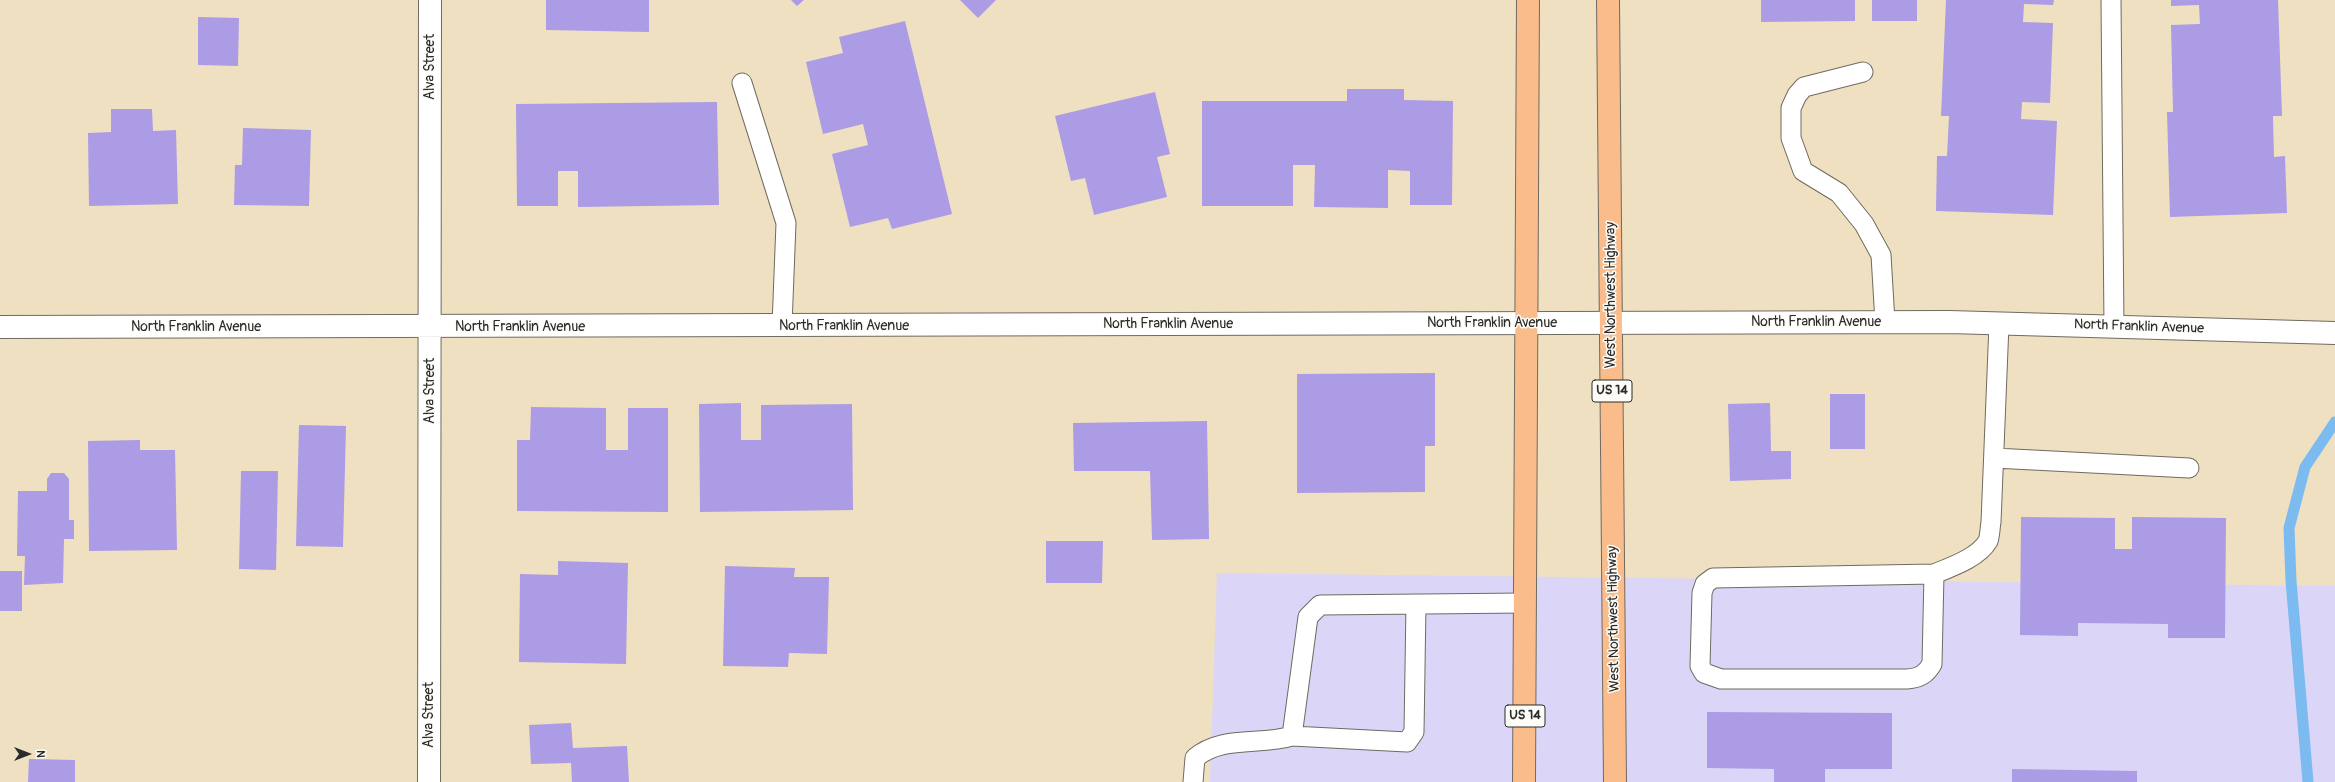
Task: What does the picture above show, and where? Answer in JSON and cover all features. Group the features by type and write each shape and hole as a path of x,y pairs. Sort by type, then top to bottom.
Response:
{"main road":[{"name":"US 14","path":"1524,782 1525,323 1528,0"},
{"name":"West Northwest Highway","path":"1608,0 1615,782"}],"street":[{"name":"Alva Street","path":"429,782 430,0"},
{"name":"North Franklin Avenue","path":"0,327 1885,322 2335,333"}],"lane":[{"path":"2111,0 2114,327"},
{"path":"1864,72 1804,87 1797,95 1791,108 1791,138 1803,171 1839,193 1864,224 1881,255 1885,322"},
{"path":"742,83 786,223 782,326"},
{"path":"1934,574 1932,664 1927,672 1919,678 1721,679 1704,673 1700,666 1702,593 1705,584 1713,578 1934,574 1964,560 1980,549 1988,540 1991,522 2000,324"},
{"path":"1994,458 2189,468"},
{"path":"1192,782 1195,758 1206,749 1234,743 1280,740 1292,736 1407,742 1414,732 1416,604"},
{"path":"1292,736 1308,616 1320,605 1525,604"}],"shaded area":[{"path":"1217,573 2335,586 2335,782 1210,782"}],"building":[{"path":"546,0 649,0 649,32 546,30"},
{"path":"791,0 804,0 797,6"},
{"path":"960,0 996,0 978,18"},
{"path":"1761,0 1855,0 1855,21 1761,22"},
{"path":"1872,0 1917,0 1917,21 1872,21"},
{"path":"1946,0 2054,0 2053,5 2024,4 2023,22 2053,23 2050,103 2022,102 2021,119 2057,121 2053,215 1936,211 1937,156 1947,156 1949,116 1941,116"},
{"path":"2171,0 2278,0 2282,116 2273,116 2274,157 2285,156 2287,213 2170,217 2167,112 2173,112 2171,25 2200,24 2199,5 2171,6"},
{"path":"198,17 239,18 238,66 198,65"},
{"path":"905,21 952,214 892,229 888,218 850,227 832,154 868,145 863,124 823,134 806,62 843,53 839,37"},
{"path":"1347,89 1404,89 1404,100 1453,101 1452,205 1410,205 1410,171 1388,170 1388,208 1314,207 1315,165 1293,165 1293,206 1202,206 1202,101 1347,101"},
{"path":"1155,92 1170,154 1157,157 1167,197 1094,215 1085,178 1071,181 1055,116"},
{"path":"717,102 719,205 578,207 578,171 558,171 558,206 517,206 516,104"},
{"path":"111,109 152,109 153,131 176,130 178,204 89,206 88,133 111,132"},
{"path":"243,128 311,130 309,206 234,205 235,165 242,165"},
{"path":"1435,373 1435,446 1425,446 1425,492 1297,493 1297,374"},
{"path":"1830,394 1865,394 1865,449 1830,449"},
{"path":"741,403 741,440 761,440 761,405 852,404 853,510 700,512 699,404"},
{"path":"1770,403 1771,451 1791,451 1791,479 1730,481 1728,404"},
{"path":"531,407 606,408 606,450 628,450 628,408 668,408 668,512 517,511 517,440 530,440"},
{"path":"1207,421 1209,539 1152,540 1150,471 1074,471 1073,423"},
{"path":"299,425 346,426 343,547 296,546"},
{"path":"140,440 140,450 175,450 177,550 89,551 88,441"},
{"path":"241,471 278,471 276,570 239,569"},
{"path":"51,473 64,473 69,479 69,520 74,520 74,539 64,539 63,583 24,585 25,556 17,556 18,491 47,491 47,479"},
{"path":"2021,517 2115,518 2115,549 2132,549 2132,517 2226,518 2225,638 2168,638 2168,624 2078,623 2078,636 2020,635"},
{"path":"1046,541 1103,541 1102,583 1046,583"},
{"path":"558,561 628,563 626,664 519,662 520,574 558,575"},
{"path":"725,566 795,568 794,577 829,577 827,654 789,653 788,667 723,666"},
{"path":"0,571 22,571 22,611 0,611"},
{"path":"1707,712 1892,713 1892,769 1825,769 1825,782 1774,782 1774,769 1707,768"},
{"path":"571,723 573,748 627,746 629,782 572,782 571,763 531,764 529,725"},
{"path":"29,759 75,760 75,782 28,782"},
{"path":"2012,769 2137,771 2137,782 2012,782"}],"waterway":[{"path":"2308,782 2291,581 2289,528 2305,467 2335,422"}]}
